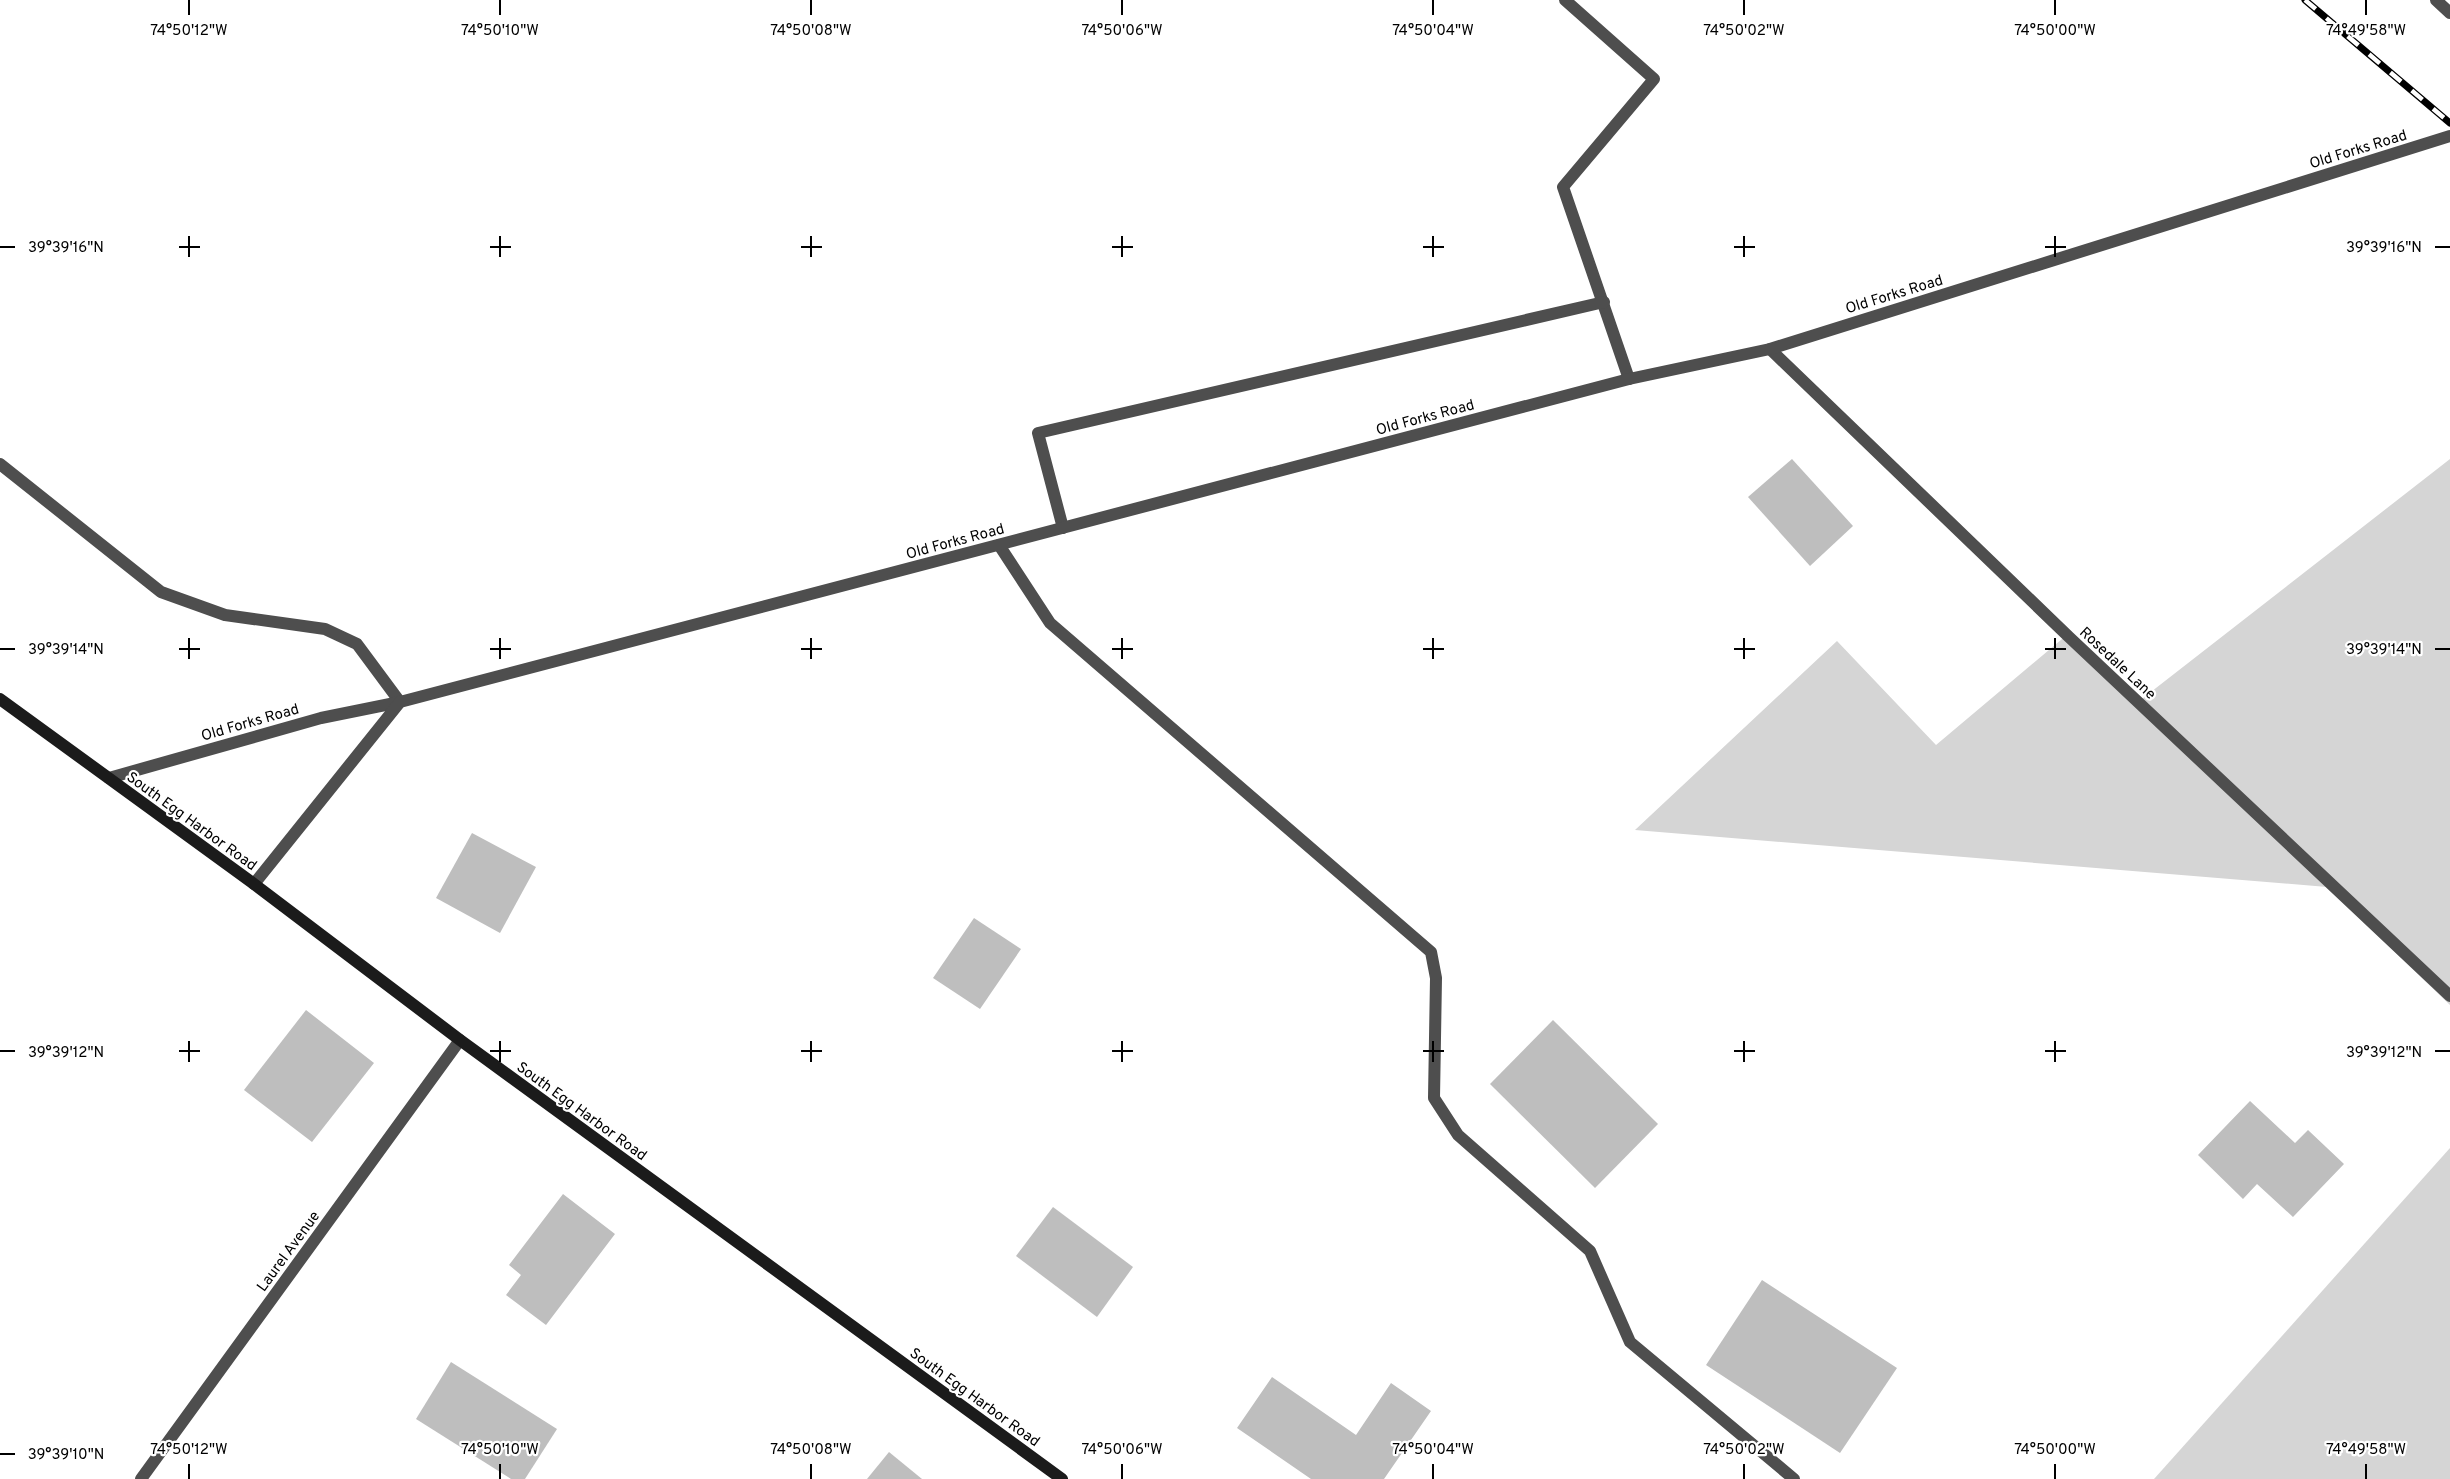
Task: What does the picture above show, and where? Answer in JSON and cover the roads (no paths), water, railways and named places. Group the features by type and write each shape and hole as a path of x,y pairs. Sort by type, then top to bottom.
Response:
{"main road":[{"name":"South Egg Harbor Road","path":"0,699 254,884 460,1040 1062,1479"}],"street":[{"path":"1565,0 1654,79 1563,187 1629,379"},
{"path":"2436,0 2450,13"},
{"name":"Old Forks Road","path":"109,778 321,718 400,702 1629,379 1770,349 2450,136"},
{"path":"1063,528 1038,433 1604,302"},
{"name":"Rosedale Lane","path":"1770,349 2069,637 2450,996"},
{"path":"0,464 161,592 225,615 325,629 357,644 400,702 254,884"},
{"path":"999,544 1050,623 1431,952 1436,978 1434,1098 1458,1135 1590,1251 1630,1342 1794,1479"},
{"name":"Laurel Avenue","path":"141,1479 460,1040"}],"railway":[{"path":"2305,0 2450,123"}]}
